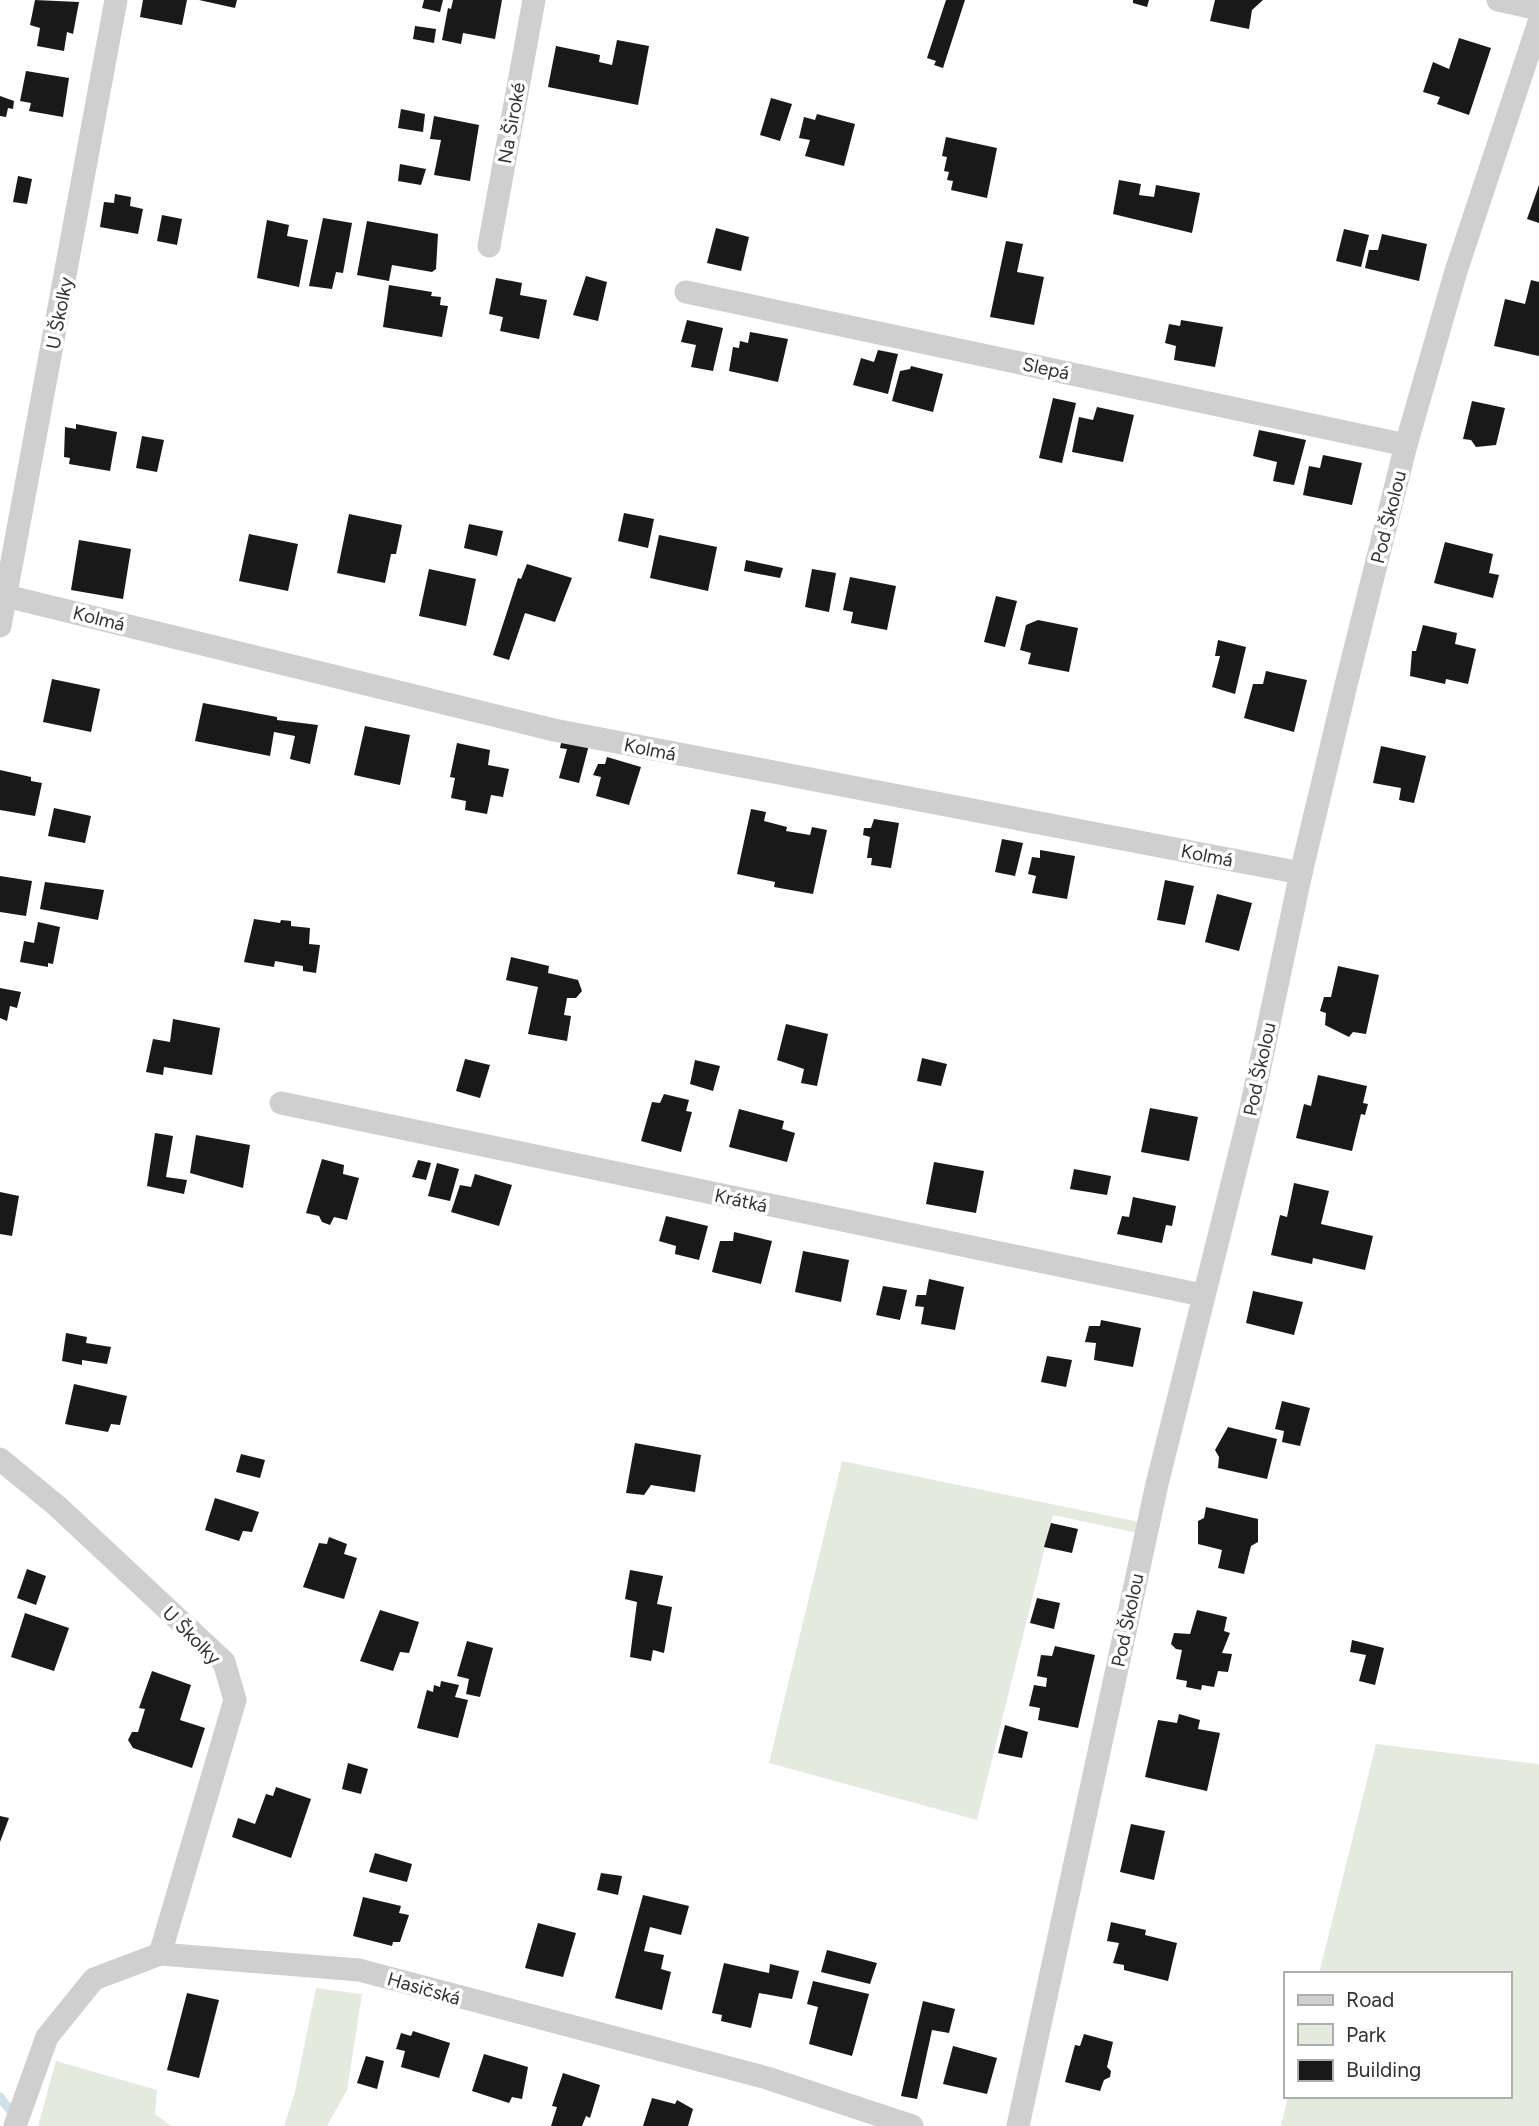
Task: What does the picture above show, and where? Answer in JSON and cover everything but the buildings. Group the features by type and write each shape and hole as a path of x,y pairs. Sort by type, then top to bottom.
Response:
{"street":[{"name":"U Školky","path":"0,625 116,0"},
{"name":"Na Široké","path":"489,246 534,0"},
{"path":"1498,0 1539,9"},
{"name":"Pod Školou","path":"1018,2126 1157,1484 1251,1108 1301,873 1406,444 1456,271 1539,22"},
{"name":"Slepá","path":"686,292 1406,444"},
{"name":"Kolmá","path":"6,596 554,730 1301,873"},
{"name":"Krátká","path":"281,1103 1202,1296"},
{"name":"U Školky","path":"0,1459 57,1506 224,1662 235,1700 160,1954"},
{"name":"Hasičská","path":"15,2126 47,2037 94,1979 160,1954 359,1970 767,2078 912,2126"}],"green space":[{"path":"842,1461 1139,1522 1137,1533 1053,1515 977,1820 769,1763"},
{"path":"1376,1744 1539,1764 1539,2126 1281,2126 1288,2098 1511,2098 1511,1972 1319,1972"},
{"path":"316,1988 362,1994 347,2090 327,2126 284,2126 295,2092"},
{"path":"56,2061 157,2090 155,2114 171,2126 38,2126"}],"waterway":[{"path":"0,2097 10,2110"}]}
